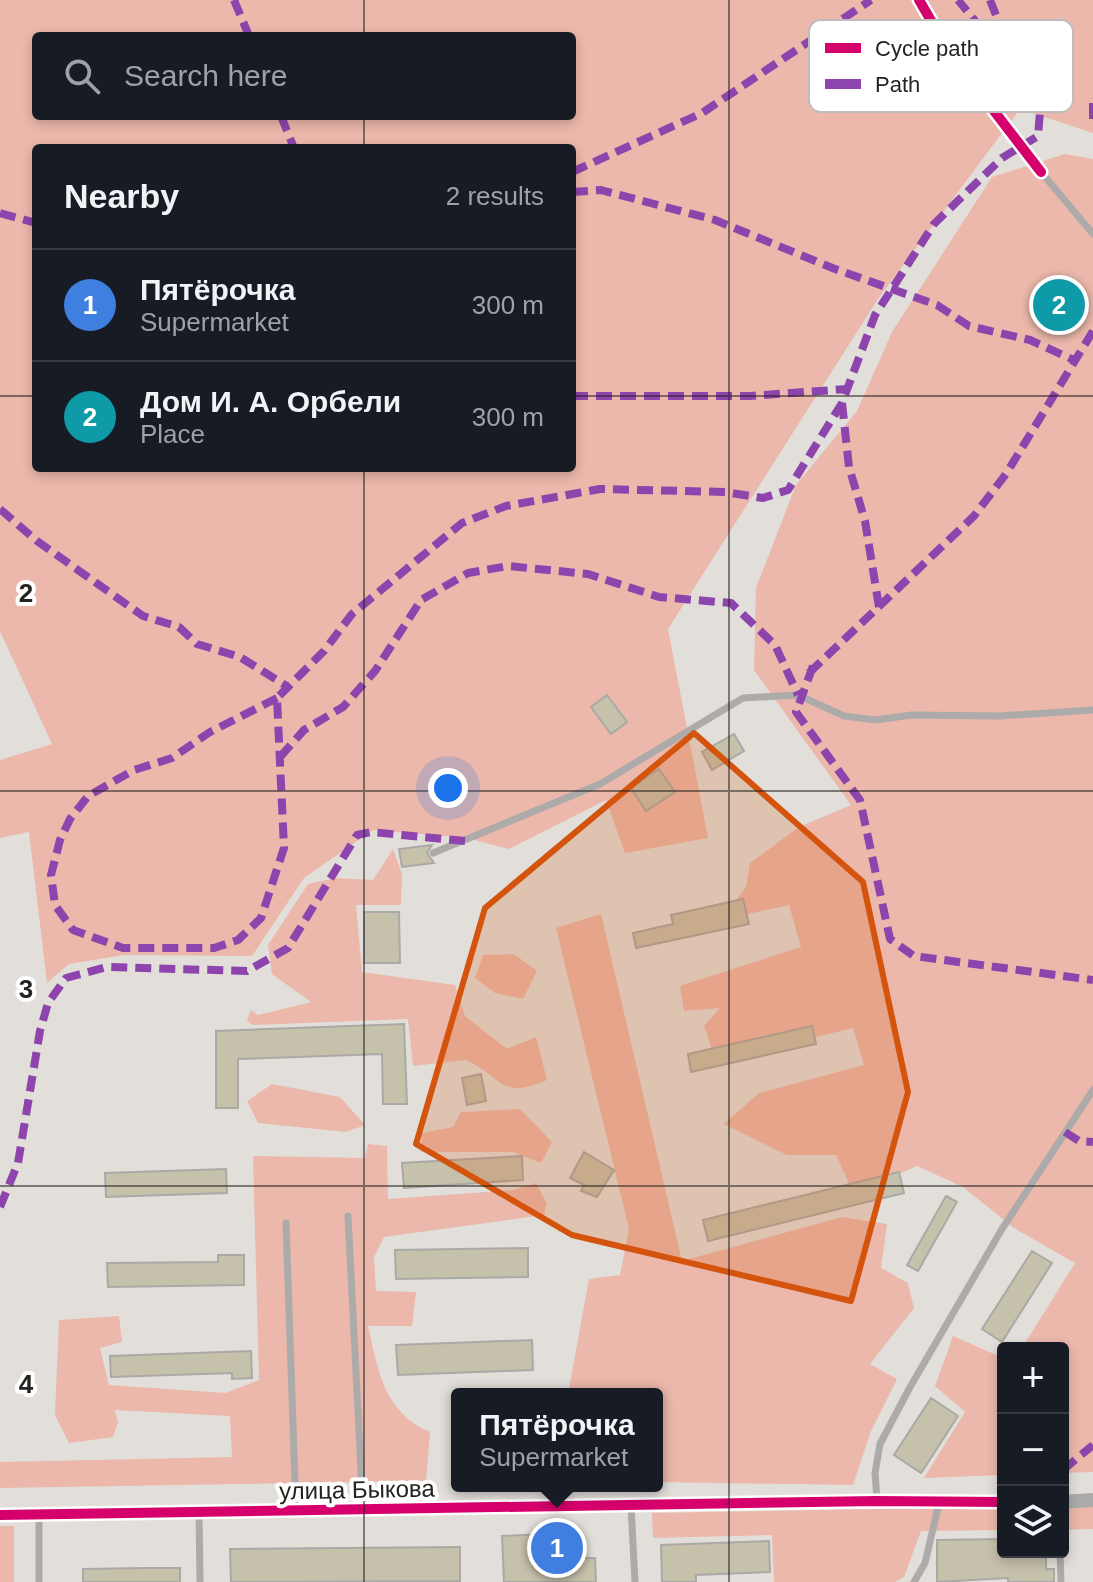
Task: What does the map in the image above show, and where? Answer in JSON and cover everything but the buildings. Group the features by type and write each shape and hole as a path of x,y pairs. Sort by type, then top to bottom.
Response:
{"street":[{"path":"919,0 931,20"},
{"path":"995,112 1041,172"},
{"path":"1069,1502 1093,1500"},
{"name":"улица Быкова","path":"0,1515 631,1504 997,1502"}],"lane":[{"path":"1041,172 1093,234"},
{"path":"433,853 600,784 743,698 798,695 844,716 876,720 911,715 1000,716 1093,710"},
{"path":"877,1501 875,1473 880,1444 1002,1229 1093,1090"},
{"path":"348,1216 363,1510"},
{"path":"286,1223 296,1512"},
{"path":"914,1582 925,1563 939,1503"},
{"path":"631,1504 635,1582"},
{"path":"199,1511 200,1582"},
{"path":"39,1514 39,1582"},
{"path":"1060,1558 1061,1582"}],"highlighted area":[{"path":"694,733 863,882 908,1092 851,1301 572,1235 416,1144 485,908"}],"shaded area":[{"path":"0,0 1093,0 1093,133 1029,112 1073,112 1073,20 809,20 809,112 1018,112 878,299 668,629 708,838 625,853 606,800 509,849 467,838 373,830 304,878 252,956 124,955 69,964 47,983 29,832 0,838 0,760 52,744 0,631"},
{"path":"1065,154 1093,159 1093,1472 1069,1473 1069,1342 1026,1342 1075,1263 1014,1228 963,1187 917,1166 854,1194 836,1155 787,1155 724,1124 759,1093 864,1065 853,1028 716,1061 704,1026 720,1008 684,1011 680,986 801,947 789,905 722,920 746,887 750,863 799,827 851,805 754,670 756,588 796,485 857,411 892,332 992,177"},
{"path":"393,849 402,874 401,905 356,905 362,972 455,985 465,1016 507,1049 536,1037 547,1080 532,1086 511,1087 466,1060 413,1066 408,1019 252,1025 247,1020 251,1010 258,1015 311,1002 272,974 268,945 308,884 336,878 373,880"},
{"path":"601,914 682,1261 842,1217 887,1224 881,1268 908,1283 914,1308 870,1364 897,1379 871,1431 853,1485 663,1482 663,1388 569,1388 589,1279 620,1275 629,1229 556,928"},
{"path":"514,954 537,971 523,999 495,993 475,978 483,955"},
{"path":"272,1084 340,1097 365,1125 346,1132 258,1123 247,1101"},
{"path":"520,1109 552,1142 541,1163 513,1152 421,1152 422,1133 453,1127 461,1112"},
{"path":"368,1144 387,1146 388,1199 513,1190 536,1183 547,1204 544,1215 384,1237 374,1257 376,1291 416,1292 412,1326 368,1326 380,1374 393,1402 402,1414 430,1432 426,1481 0,1488 0,1462 232,1457 230,1416 115,1410 118,1422 113,1437 69,1443 55,1415 59,1320 119,1316 122,1342 100,1348 109,1385 225,1393 259,1380 253,1156 365,1158"},
{"path":"953,1336 997,1355 997,1475 924,1478 965,1412 935,1386"},
{"path":"1069,1506 1093,1506 1093,1529 1069,1530"},
{"path":"997,1507 997,1530 921,1531 904,1577 895,1582 774,1582 772,1535 653,1538 652,1513"},
{"path":"0,1526 14,1526 14,1582 0,1582"}],"marked path":[{"path":"234,0 247,32"},
{"path":"841,20 871,0"},
{"path":"958,0 974,20"},
{"path":"990,0 998,20"},
{"path":"576,170 702,113 809,41"},
{"path":"1093,103 1093,121"},
{"path":"277,698 324,651 352,614 462,523 506,506 600,489 725,492 763,498 788,490 842,403 875,315 934,224 1002,158 1038,136 1040,112"},
{"path":"283,120 292,144"},
{"path":"576,192 601,190 715,220 835,269 937,305 969,326 1030,340 1076,361"},
{"path":"0,213 32,222"},
{"path":"809,673 974,516 1006,474 1093,331"},
{"path":"576,396 750,396 847,389"},
{"path":"842,403 849,467 865,521 879,607"},
{"path":"0,509 37,541 143,616 179,627 197,644 240,657 288,687"},
{"path":"280,757 304,730 343,707 375,671 421,600 468,573 508,566 588,574 659,597 731,603 775,645 798,695"},
{"path":"813,666 796,712 860,800 890,939 914,956 1093,980"},
{"path":"277,698 284,848 261,918 238,940 214,948 123,948 73,930 55,905 51,875 60,840 70,819 88,796 134,770 172,758 210,732 277,698"},
{"path":"0,1207 18,1163 40,1031 48,1003 66,978 107,967 247,971 288,948 357,835 371,832 465,841"},
{"path":"1065,1132 1079,1141 1093,1142"},
{"path":"1069,1465 1093,1445"}],"cycle path":[{"path":"919,0 931,20"},
{"path":"995,112 1041,172"},
{"path":"0,1515 877,1501 997,1502"}],"place":[{"name":"Дом И. А. Орбели","path":"1059,305"},
{"name":"Пятёрочка","path":"557,1548"}]}
